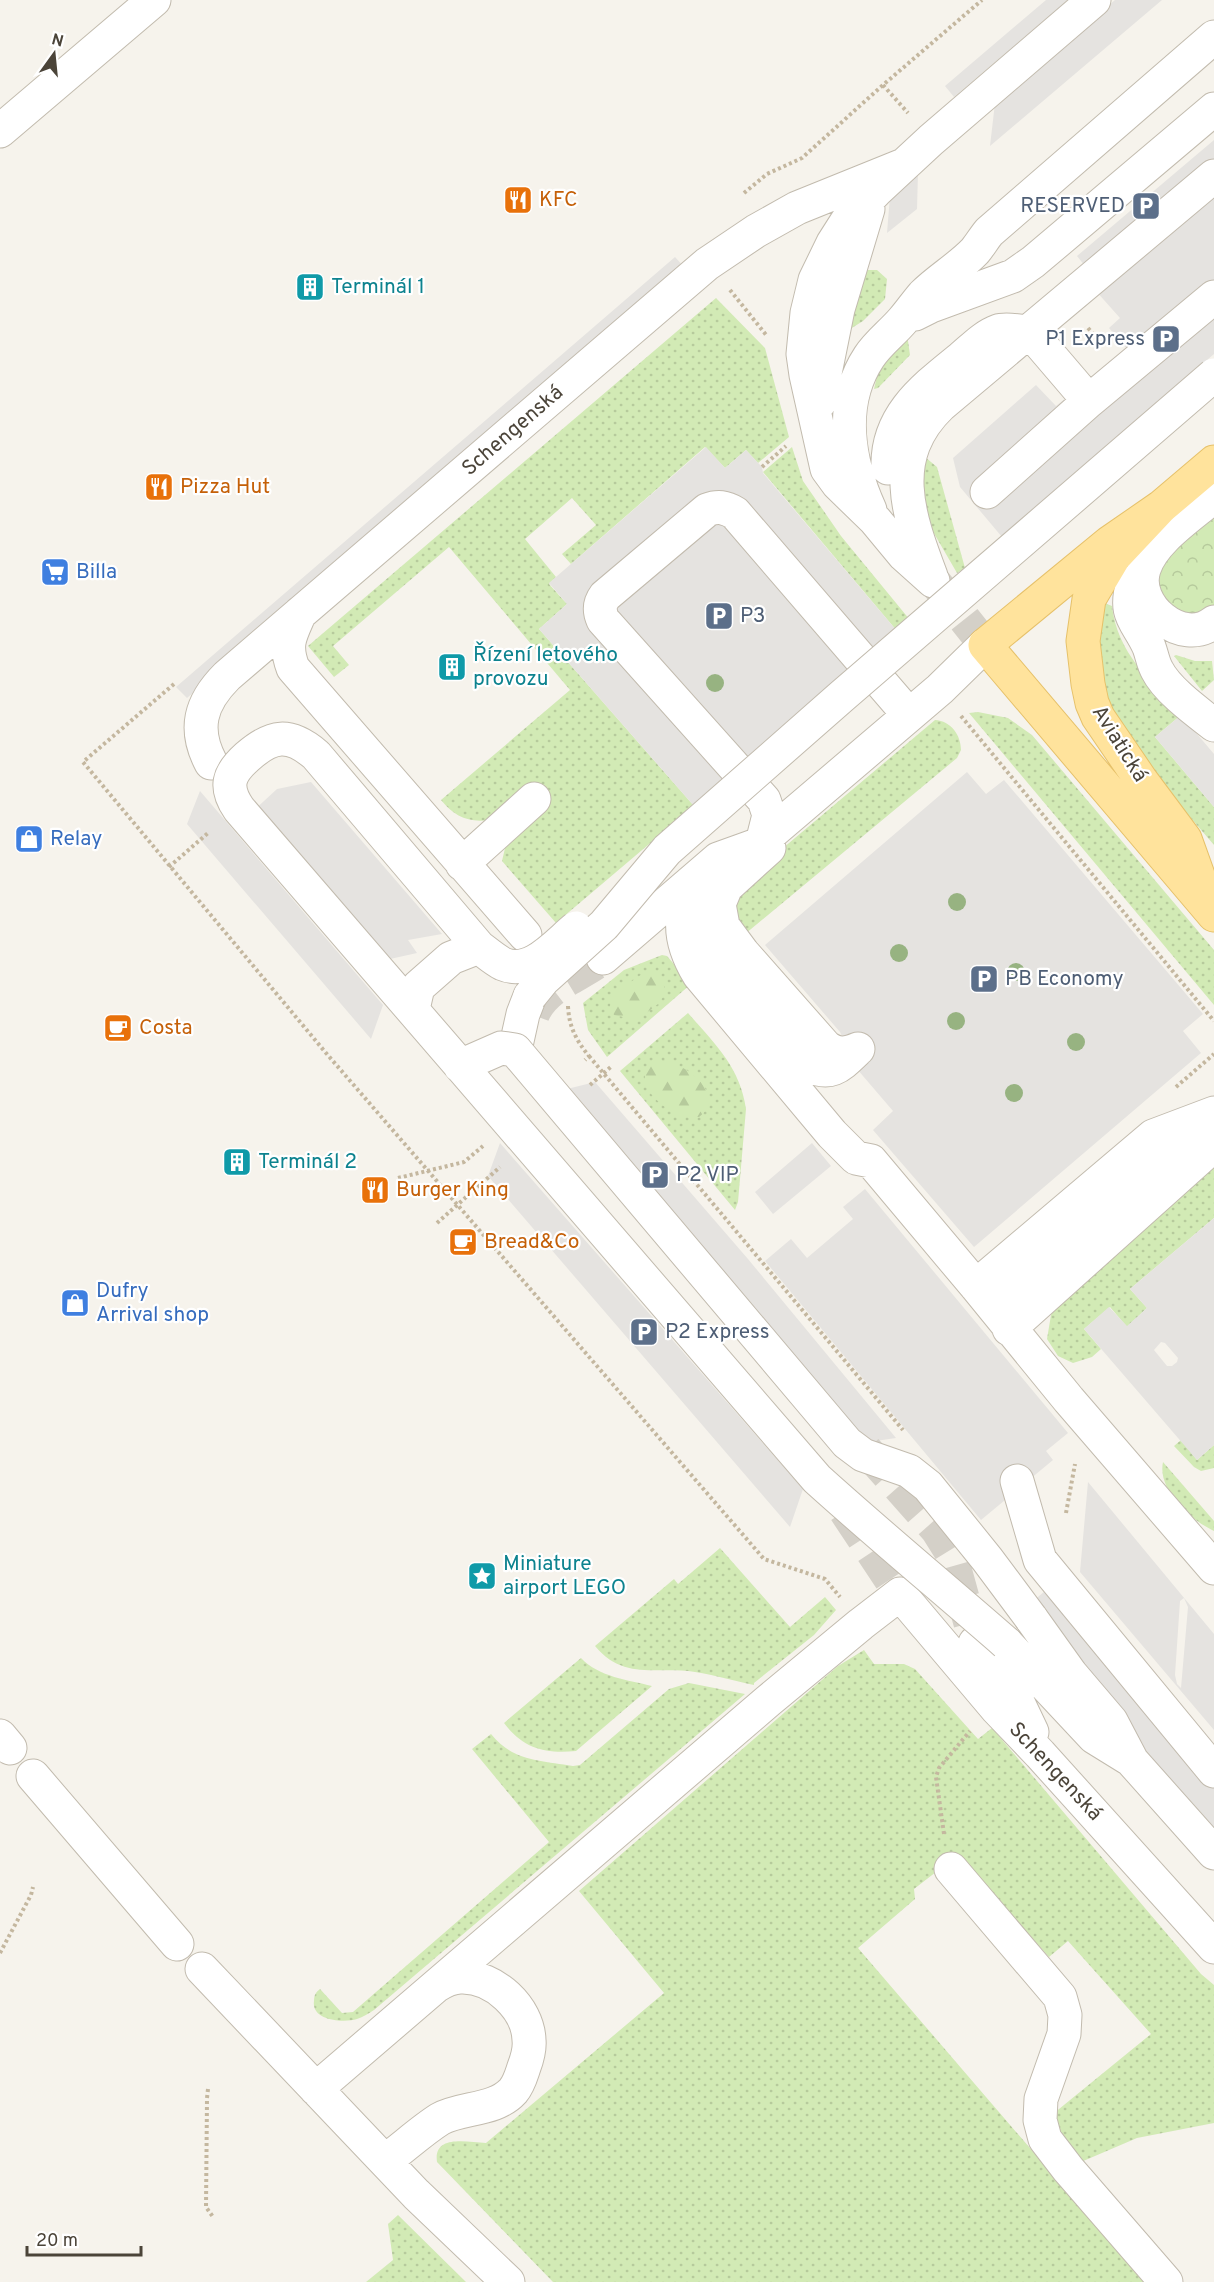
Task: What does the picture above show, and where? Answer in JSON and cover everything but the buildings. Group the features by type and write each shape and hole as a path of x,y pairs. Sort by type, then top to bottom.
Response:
{"main road":[{"name":"Aviatická","path":"1213,914 1185,839 1098,717 1092,703 1083,659 1085,619 1089,599 1114,557 1161,507 1214,462"},
{"path":"1161,507 1109,543 985,645 1213,914"}],"street":[{"path":"0,131 154,0"},
{"path":"885,513 838,484 827,469 806,430 803,354 808,307 815,280 833,243 847,221 876,191 901,166 1094,0"},
{"path":"918,540 885,513 861,489 854,466 850,443 849,404 854,385 870,355 903,321 923,295 975,251 994,227 1214,37"},
{"path":"903,321 931,306 1014,276 1214,109"},
{"name":"Schengenská","path":"211,763 204,750 201,728 206,704 215,688 301,612 707,264 756,231 797,208 901,166"},
{"path":"1016,331 987,337 915,397 897,422 887,451 885,513 904,555 933,581 918,540 909,503 907,471 913,442 924,423 1016,331 1082,288 1214,176"},
{"path":"987,492 1089,401 1214,297"},
{"path":"1016,331 1089,401"},
{"path":"1132,1761 1094,1737 1006,1643 885,1541 817,1479 239,809 234,802 230,786 235,768 262,743 270,740 294,741 305,746 316,755 479,947 502,963 514,967 536,961 1214,375"},
{"path":"1214,496 1152,550 1136,570 1130,602 1134,622 1149,646 1157,671 1188,706 1214,724"},
{"path":"763,839 769,815 764,800 603,620 600,602 605,596 707,510 716,507 726,508 735,513 781,565 909,715"},
{"path":"1152,550 1143,572 1142,583 1143,594 1150,606 1160,617 1186,629 1198,629 1214,622"},
{"path":"301,612 288,639 288,653 293,668 525,935"},
{"path":"603,958 718,859 749,849 763,839 909,715 985,645"},
{"path":"462,864 534,799"},
{"path":"799,809 771,846 731,881 719,904 711,930 711,940 717,959 809,1066 827,1071 834,1069 858,1049"},
{"path":"515,1050 523,1014 530,996 543,980 604,926 667,850"},
{"path":"700,876 692,888 685,908 682,934 684,947 699,975 832,1134 856,1158 871,1161 1214,1568"},
{"path":"413,1009 418,987 451,958 479,947"},
{"path":"459,1066 501,1048 515,1050 855,1450 909,1471 928,1486 987,1559 1071,1674 1111,1721 1132,1761 1214,1853"},
{"path":"993,1307 1214,1113"},
{"path":"993,1307 1214,1145"},
{"path":"777,1433 813,1402"},
{"path":"1017,1481 1040,1560 1214,1771"},
{"name":"Schengenská","path":"432,1988 768,1701 861,1623 900,1594 967,1676 1214,1947"},
{"path":"975,1643 1014,1694 1025,1714 1040,1754"},
{"path":"17,1757 190,1957 385,2161 508,2282"},
{"path":"951,1869 1060,1997 1065,2015 1064,2034 1041,2099 1040,2120 1045,2139 1068,2169 1166,2282"},
{"path":"316,2089 432,1988 448,1979 462,1977 479,1979 495,1986 513,2002 525,2020 529,2040 527,2058 520,2082 511,2094 493,2103 442,2118 385,2161"}],"path":[{"path":"802,158 982,0"},
{"path":"883,85 911,117"},
{"path":"1085,325 1108,351"},
{"path":"762,467 806,430"},
{"path":"957,711 1214,1020"},
{"path":"170,867 208,832"},
{"path":"570,996 570,1026 574,1036 589,1056 907,1436"},
{"path":"585,1060 589,1056"},
{"path":"398,1178 464,1162 489,1141"},
{"path":"1064,1524 1077,1457"},
{"path":"951,1869 936,1777 939,1768 968,1732 974,1728"},
{"path":"0,1953 33,1887"},
{"path":"208,2090 206,2207 213,2217"}],"green space":[{"path":"863,270 877,270 887,279 885,299 863,321 847,331"},
{"path":"716,298 765,348 789,437 758,463 746,450 725,468 705,447 571,564 562,554 596,525 572,498 525,539 556,577 549,584 567,604 539,629 694,806 556,923 502,861 506,844 489,820 481,821 462,817 441,800 570,690 449,547 333,646 349,665 334,677 308,646"},
{"path":"907,334 910,355 878,388 874,389 878,372"},
{"path":"792,447 803,481 841,536 910,620 897,631 763,472"},
{"path":"919,452 937,467 965,568 957,573 921,511"},
{"path":"1214,509 1214,609 1207,613 1179,614 1156,594 1160,556"},
{"path":"1102,602 1112,606 1121,638 1137,665 1181,715 1155,737 1214,807 1214,845 1135,753 1113,723 1096,676"},
{"path":"1174,656 1195,661 1212,661 1214,680 1202,691"},
{"path":"978,712 1008,718 1032,735 1214,950 1214,1005 969,713"},
{"path":"935,720 946,723 957,734 961,750 957,758 745,934 733,914 744,881"},
{"path":"662,955 667,956 691,984 607,1057 588,1030 583,1003 624,970"},
{"path":"645,972 654,973 663,979 665,994 658,1004 637,1020 614,1015 610,1006 612,995"},
{"path":"688,1013 725,1057 743,1094 746,1109 738,1202 735,1210 620,1071"},
{"path":"656,1060 666,1061 688,1071 705,1088 709,1098 707,1108 699,1117 682,1116 672,1111 663,1106 650,1092 645,1075 648,1067"},
{"path":"1214,1161 1214,1218 1130,1289 1147,1308 1127,1327 1110,1307 1084,1329 1101,1349 1092,1357 1073,1363 1058,1356 1047,1339 1055,1303"},
{"path":"1181,1440 1197,1460 1214,1445 1214,1468 1201,1471 1194,1467 1174,1446"},
{"path":"1163,1462 1214,1521 1214,1531 1195,1520 1170,1493 1165,1483"},
{"path":"720,1548 790,1627 825,1597 836,1610 814,1635 754,1685 695,1672 629,1668 606,1657 595,1646 674,1579 678,1584"},
{"path":"864,1650 874,1664 904,1664 915,1669 978,1739 992,1728 1201,1974 1214,1985 1214,2123 1137,2138 1081,2162 1048,2118 1151,2034 1068,1941 1049,1957 958,1855 914,1889 915,1899 858,1948 1145,2282 553,2282 437,2162 437,2153 446,2143 461,2141 486,2143 664,1993 579,1891 838,1666"},
{"path":"581,1658 605,1674 652,1686 576,1751 564,1752 535,1748 511,1732 504,1723"},
{"path":"689,1683 745,1694 374,2010 357,2019 344,2021 323,2017 318,2013 314,2008 314,1999 320,1989 342,2013 353,2012 549,1842 472,1749 491,1734 518,1755 539,1761 580,1765 669,1689"},
{"path":"398,2215 466,2282 366,2282 393,2260 388,2224"}],"shaded area":[{"path":"1046,0 1068,0 954,97 945,86"},
{"path":"1115,0 1162,0 990,146 995,103"},
{"name":"P1 Express","path":"1214,140 1214,354 1002,537 960,487 953,458 1036,385 1056,406 1127,349 1109,328 1120,318 1079,272 1085,266 1077,256"},
{"path":"918,173 917,209 887,233 890,196"},
{"path":"675,257 686,269 187,698 176,687"},
{"name":"P3","path":"706,447 725,468 746,450 897,631 694,806 539,629 567,604 549,583"},
{"path":"1181,715 1214,754 1214,807 1155,737"},
{"name":"PB Economy","path":"967,772 986,794 1004,780 1203,1014 1183,1031 1201,1053 974,1247 873,1130 893,1111 857,1069 840,1032 765,945"},
{"path":"311,782 442,934 408,940 417,953 381,961 252,812 277,789"},
{"path":"200,791 383,1005 371,1039 187,824"},
{"path":"595,1082 748,1259 896,1438 862,1443 563,1090"},
{"name":"P2 Express","path":"500,1143 803,1489 790,1527 488,1176"},
{"path":"812,1143 831,1166 773,1214 755,1192"},
{"path":"865,1189 1068,1433 1046,1451 1053,1460 981,1520 765,1261 791,1239 807,1258 853,1219 843,1207"},
{"path":"1214,1218 1214,1445 1197,1460 1084,1329 1109,1307 1127,1326 1147,1308 1130,1289","holes":["1161,1342 1165,1343 1178,1358 1172,1366 1167,1366 1154,1350"]},
{"path":"1088,1482 1214,1634 1214,1730 1080,1572","holes":["1184,1598 1188,1607 1181,1688 1177,1684 1175,1675 1180,1601"]},
{"path":"1045,1591 1214,1788 1214,1841 1019,1613"}],"tunnel":[{"path":"934,581 985,645"},
{"path":"533,1015 545,996 603,958"},
{"path":"866,1450 937,1530 950,1551 970,1623"},
{"path":"845,1511 900,1594"}],"place":[{"name":"KFC","path":"518,200"},
{"name":"RESERVED","path":"1146,206"},
{"name":"Terminál 1","path":"310,287"},
{"name":"P1 Express","path":"1166,339"},
{"name":"Pizza Hut","path":"159,487"},
{"name":"Billa","path":"55,572"},
{"name":"P3","path":"719,616"},
{"name":"Řízení letového provozu","path":"452,667"},
{"name":"Relay","path":"29,839"},
{"name":"PB Economy","path":"984,979"},
{"name":"Costa","path":"118,1028"},
{"name":"Terminál 2","path":"237,1162"},
{"name":"P2 VIP","path":"655,1175"},
{"name":"Burger King","path":"375,1190"},
{"name":"Bread&Co","path":"463,1242"},
{"name":"Dufry Arrival shop","path":"75,1303"},
{"name":"P2 Express","path":"644,1332"},
{"name":"Miniature airport LEGO","path":"482,1576"}]}
